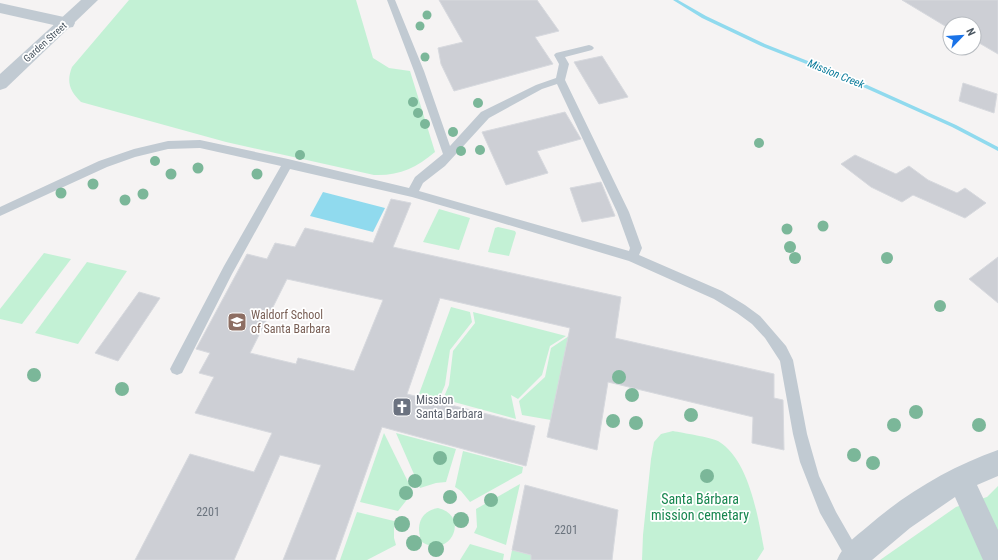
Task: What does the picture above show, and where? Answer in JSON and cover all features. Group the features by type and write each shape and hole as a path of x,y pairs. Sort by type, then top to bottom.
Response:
{"street":[{"name":"Garden Street","path":"0,84 90,0"},
{"path":"0,8 67,23"},
{"path":"854,559 896,521 926,500 960,480 990,465 998,463"},
{"path":"960,480 997,560"}],"lane":[{"path":"391,0 419,71 448,155"},
{"path":"589,48 559,54 564,64 560,80 623,212 636,248 632,257"},
{"path":"412,193 420,180 434,170 477,122 493,110 539,87 560,80"},
{"path":"0,212 103,164 152,147 200,144 288,163 412,193 492,215 632,257 718,295 746,312 769,334 781,350 786,360 804,452 812,475 825,508 854,559"},
{"path":"177,369 228,270 288,163"}],"green space":[{"path":"129,0 356,0 373,58 389,68 410,71 435,152 414,167 407,170 391,174 374,175 226,142 81,102 74,94 70,86 69,77 72,67"},
{"path":"439,209 470,218 459,250 423,242"},
{"path":"498,227 515,231 516,233 509,256 488,252 495,228"},
{"path":"44,253 71,259 22,324 0,319 0,309"},
{"path":"87,262 127,271 78,344 35,333"},
{"path":"451,307 470,312 472,322 450,350 445,385 439,399 419,394"},
{"path":"473,312 566,336 550,346 542,375 518,399 511,395 516,419 443,399 449,385 453,351 475,323"},
{"path":"569,336 551,420 522,415 519,401 545,377 551,348"},
{"name":"Santa Bárbara mission cemetary","path":"673,431 718,441 729,449 737,461 745,475 750,490 762,536 764,549 757,560 642,560 643,535 654,442 661,434"},
{"path":"384,433 413,492 398,511 360,502"},
{"path":"396,433 456,449 446,482 436,483 420,488"},
{"path":"463,451 523,467 522,473 470,502 461,491 455,487"},
{"path":"520,484 506,545 474,533 477,527 476,509"},
{"path":"998,486 998,560 880,560 956,507 987,497"},
{"path":"438,508 448,512 453,519 455,527 453,535 448,541 441,545 432,546 422,542 419,525 423,516 427,512"},
{"path":"357,512 394,521 394,538 396,545 367,560 340,560"},
{"path":"470,544 504,554 503,560 460,560"},
{"path":"512,550 531,555 531,560 510,560"}],"water":[{"path":"323,192 385,208 373,232 310,216"}],"building":[{"path":"439,0 537,0 559,31 535,37 553,64 454,91 441,64 438,48 463,42"},
{"path":"902,0 998,0 998,54 982,45 982,16 942,16 942,24"},
{"path":"602,56 628,97 599,104 574,62"},
{"path":"963,83 997,94 994,113 959,101"},
{"path":"565,112 581,139 537,151 548,173 506,185 482,132"},
{"path":"855,155 896,174 909,166 928,180 957,193 965,188 986,203 965,218 913,195 902,202 871,187 841,164"},
{"path":"601,182 615,216 582,222 570,188"},
{"path":"391,199 411,203 393,247 621,297 615,338 774,374 774,398 783,400 784,450 752,443 753,417 608,382 597,450 547,437 570,328 440,298 407,394 535,426 526,466 382,427 335,560 283,560 321,465 280,455 234,560 135,560 190,454 254,472 272,433 195,413 214,377 199,373 210,353 196,349 247,254 267,259 275,243 295,247 305,228 373,243","holes":["287,279 383,300 354,371 298,358 296,364 250,353"]},
{"path":"998,257 998,303 969,279"},
{"path":"139,292 160,298 118,361 95,353"},
{"path":"525,485 618,510 612,560 531,560 531,555 512,550"}],"waterway":[{"name":"Mission Creek","path":"675,0 704,17 763,45 854,81 954,126 998,149"}],"place":[{"name":"Waldorf School of Santa Barbara","path":"237,322"},
{"name":"Mission Santa Barbara","path":"402,407"}]}
